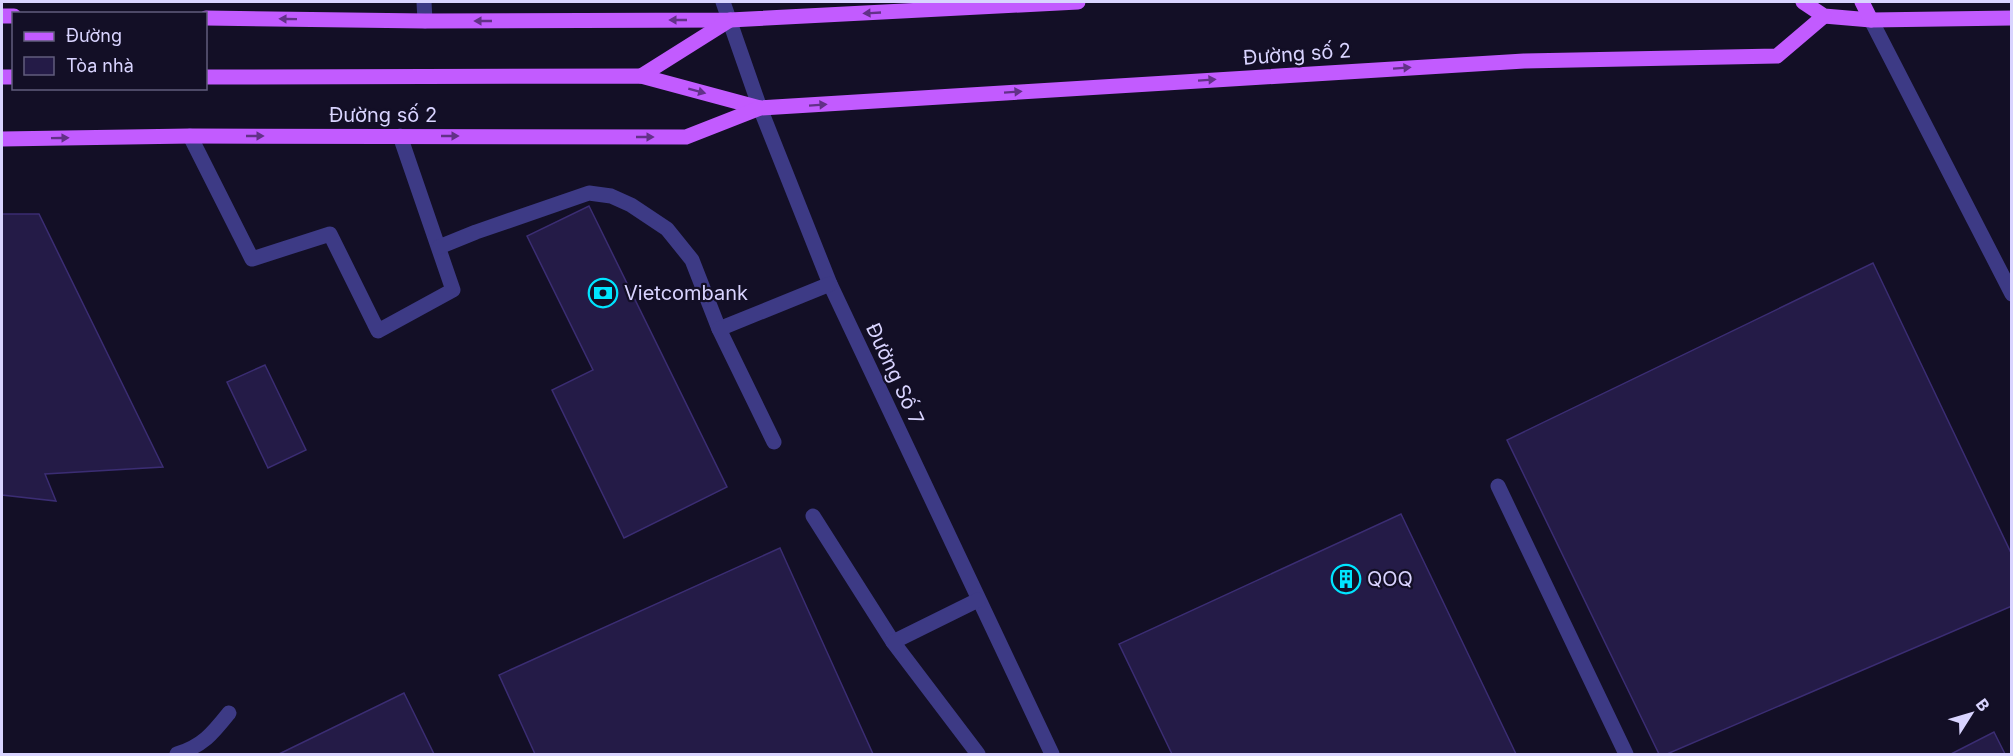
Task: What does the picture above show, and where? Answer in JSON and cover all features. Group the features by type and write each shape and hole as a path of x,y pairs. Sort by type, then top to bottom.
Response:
{"main road":[{"path":"207,18 424,21 730,20 1078,2"},
{"path":"1803,2 1824,16 1871,20 2012,18"},
{"path":"1862,2 1871,20"},
{"name":"Đường số 2","path":"2,139 190,136 686,137 760,108 1524,61 1777,56 1824,16"},
{"path":"641,76 730,20"},
{"name":"Đường số 2","path":"207,77 641,76 760,108"}],"street":[{"path":"424,2 424,21"},
{"name":"Đường Số 7","path":"723,2 760,108 830,284 1052,754"},
{"path":"1871,20 2012,294"},
{"path":"190,136 252,258 330,234 378,331 453,290 400,136"},
{"path":"439,247 476,231 589,193 611,196 631,205 667,229 692,260 719,329 774,442"},
{"path":"719,329 830,284"},
{"path":"1498,486 1626,754"},
{"path":"813,516 893,642 978,754"},
{"path":"893,642 978,600"},
{"path":"177,754 195,749 230,713"}],"building":[{"path":"589,206 727,487 624,538 552,390 593,370 527,236"},
{"path":"2,214 39,214 163,467 45,474 56,501 2,495"},
{"path":"1873,263 2012,555 2012,606 1667,754 1659,754 1507,440"},
{"path":"265,365 306,450 268,468 227,382"},
{"name":"QOQ","path":"1401,514 1516,754 1172,754 1119,644"},
{"path":"780,548 873,754 535,754 499,675"},
{"path":"404,693 434,754 279,754"},
{"path":"1994,732 2005,754 1951,754"}],"place":[{"name":"Vietcombank","path":"603,293"},
{"name":"QOQ","path":"1346,579"}]}
